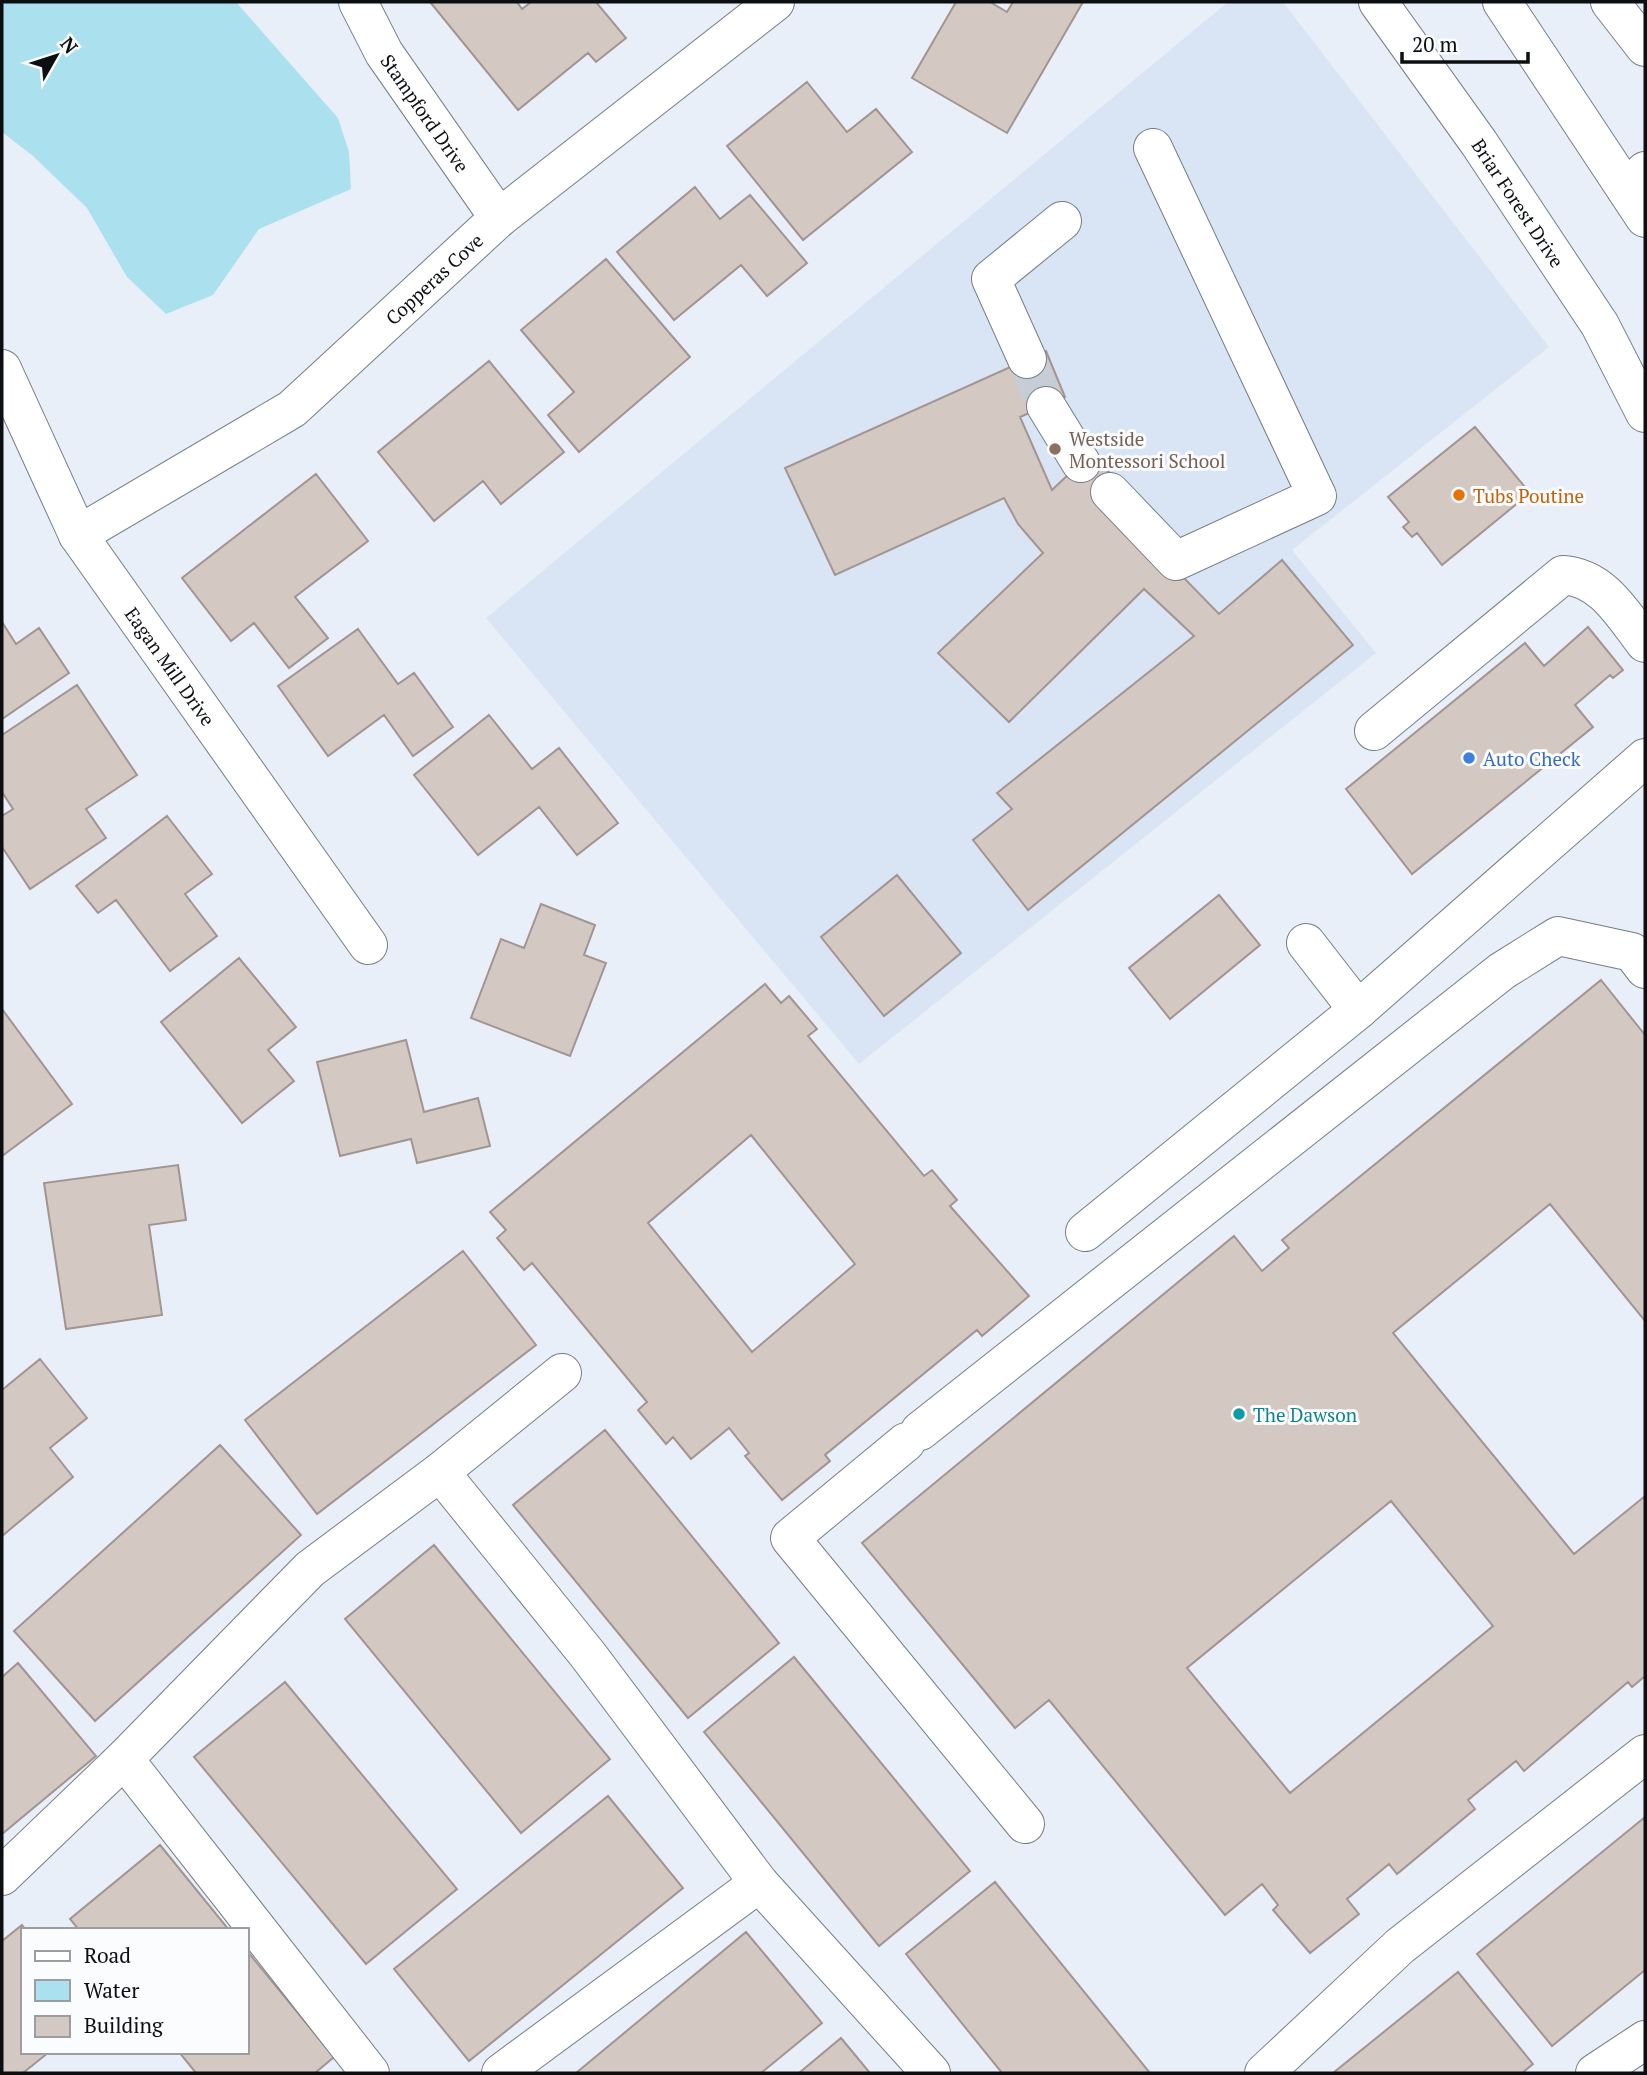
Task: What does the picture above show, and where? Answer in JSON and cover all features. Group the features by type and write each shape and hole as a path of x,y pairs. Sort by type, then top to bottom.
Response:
{"street":[{"name":"Stampford Drive","path":"358,2 384,53 499,218"},
{"name":"Copperas Cove","path":"78,535 292,410 499,218 775,2"},
{"name":"Briar Forest Drive","path":"1378,2 1479,143 1600,325 1645,413"},
{"path":"1502,2 1639,192"},
{"path":"1610,2 1645,47"},
{"path":"1110,492 1177,561 1317,496 1153,148"},
{"path":"1027,359 991,279 1062,221"},
{"name":"Eagan Mill Drive","path":"2,369 78,535 368,945"},
{"path":"1046,406 1082,463"},
{"path":"1374,731 1563,575 1581,576 1602,589 1645,643"},
{"path":"1085,1232 1358,1010 1645,758"},
{"path":"1025,1824 790,1538 913,1437 1502,971 1558,936 1641,955"},
{"path":"1306,943 1358,1010"},
{"path":"2,1876 124,1759 310,1569 440,1472 562,1373"},
{"path":"440,1472 588,1655 759,1883 931,2073"},
{"path":"1264,2073 1400,1946 1645,1754"},
{"path":"124,1759 370,2073"},
{"path":"501,2073 759,1883"},
{"path":"1595,2073 1645,2040"}],"shaded area":[{"name":"Westside Montessori School","path":"1228,2 1283,2 1549,347 1292,550 1376,653 859,1064 486,618"}],"water":[{"path":"2,2 236,2 338,118 349,152 351,189 259,229 213,295 166,314 127,277 87,208 33,156 2,132"}],"building":[{"path":"430,2 517,2 522,9 531,2 596,2 626,38 596,62 588,53 518,110"},
{"path":"956,2 990,2 1007,12 1013,2 1083,2 1007,133 912,78"},
{"path":"807,82 847,132 876,109 912,152 803,240 727,146"},
{"path":"695,187 720,219 750,195 807,263 767,296 741,265 674,320 617,252"},
{"path":"606,259 690,357 579,452 548,415 574,392 521,330"},
{"path":"1046,351 1065,397 1020,417 1052,490 1091,453 1119,483 1105,497 1219,614 1282,560 1353,645 1028,910 973,840 1012,809 997,793 1194,636 1144,589 1009,722 938,653 1043,553 1018,524 1004,498 835,575 785,468"},
{"path":"489,361 564,452 501,504 483,481 434,521 378,452"},
{"name":"Tubs Poutine","path":"1475,427 1530,493 1442,565 1417,533 1412,537 1403,527 1409,522 1388,497"},
{"path":"316,474 368,541 295,597 328,638 289,668 254,623 231,641 182,578"},
{"path":"2,622 16,644 39,628 69,673 2,719"},
{"name":"Auto Check","path":"1588,627 1623,670 1613,678 1610,675 1575,705 1593,727 1412,874 1346,789 1525,643 1544,666"},
{"path":"358,629 398,684 414,673 453,727 413,756 384,715 328,756 278,686"},
{"path":"77,685 137,775 86,809 106,838 30,889 2,847 2,816 13,809 2,792 2,735"},
{"path":"489,715 532,769 559,748 618,823 577,855 539,807 478,855 414,775"},
{"path":"167,816 212,874 185,894 217,936 170,971 116,900 98,913 76,886"},
{"path":"897,875 961,953 884,1016 821,937"},
{"path":"1219,895 1260,945 1170,1019 1129,968"},
{"path":"541,904 595,925 584,955 606,963 570,1056 471,1018 501,939 524,948"},
{"path":"239,958 296,1027 268,1050 294,1081 242,1123 161,1022"},
{"name":"The Dawson","path":"1601,980 1645,1035 1645,1321 1550,1204 1393,1333 1574,1554 1645,1496 1645,1676 1632,1687 1628,1682 1524,1771 1516,1761 1468,1800 1475,1809 1397,1874 1389,1864 1347,1899 1359,1914 1310,1953 1273,1910 1278,1905 1262,1884 1225,1915 1049,1700 1015,1728 862,1543 1234,1236 1262,1271 1289,1248 1282,1240","holes":["1391,1501 1493,1626 1290,1793 1187,1668"]},
{"path":"765,984 781,1003 789,996 817,1029 808,1036 924,1176 932,1170 957,1200 950,1206 1029,1296 982,1336 977,1330 825,1455 830,1461 782,1500 745,1456 749,1453 729,1428 691,1459 673,1437 666,1444 638,1410 647,1402 532,1263 524,1270 497,1238 506,1230 490,1212","holes":["751,1135 855,1264 752,1352 648,1223"]},
{"path":"2,1009 72,1104 2,1156"},
{"path":"406,1040 424,1112 478,1098 490,1146 417,1163 411,1139 340,1156 317,1062"},
{"path":"178,1165 186,1220 149,1225 162,1315 66,1329 44,1183"},
{"path":"463,1251 536,1345 317,1514 245,1420"},
{"path":"40,1359 87,1418 50,1448 73,1477 2,1536 2,1390"},
{"path":"605,1430 779,1643 688,1718 513,1505"},
{"path":"220,1445 301,1535 95,1721 14,1631"},
{"path":"434,1545 610,1759 521,1833 345,1619"},
{"path":"794,1657 970,1871 879,1946 704,1732"},
{"path":"18,1663 96,1756 2,1834 2,1677"},
{"path":"285,1682 457,1889 366,1964 194,1757"},
{"path":"608,1796 683,1888 469,2061 394,1969"},
{"path":"1645,1817 1645,1970 1552,2046 1477,1954"},
{"path":"160,1845 227,1928 77,1928 70,1919"},
{"path":"995,1882 1150,2073 1002,2073 906,1954"},
{"path":"22,1925 24,1928 21,1928 21,2054 47,2054 23,2073 2,2073 2,1941"},
{"path":"746,1932 822,2023 761,2073 576,2073"},
{"path":"248,1952 334,2057 315,2073 196,2073 181,2054 248,2054"},
{"path":"1458,1972 1533,2064 1522,2073 1333,2073"},
{"path":"841,2038 870,2073 799,2073"}],"tunnel":[{"path":"1027,359 1046,406"}],"place":[{"name":"Westside Montessori School","path":"1055,449"},
{"name":"Tubs Poutine","path":"1459,495"},
{"name":"Auto Check","path":"1469,758"},
{"name":"The Dawson","path":"1239,1414"}]}
